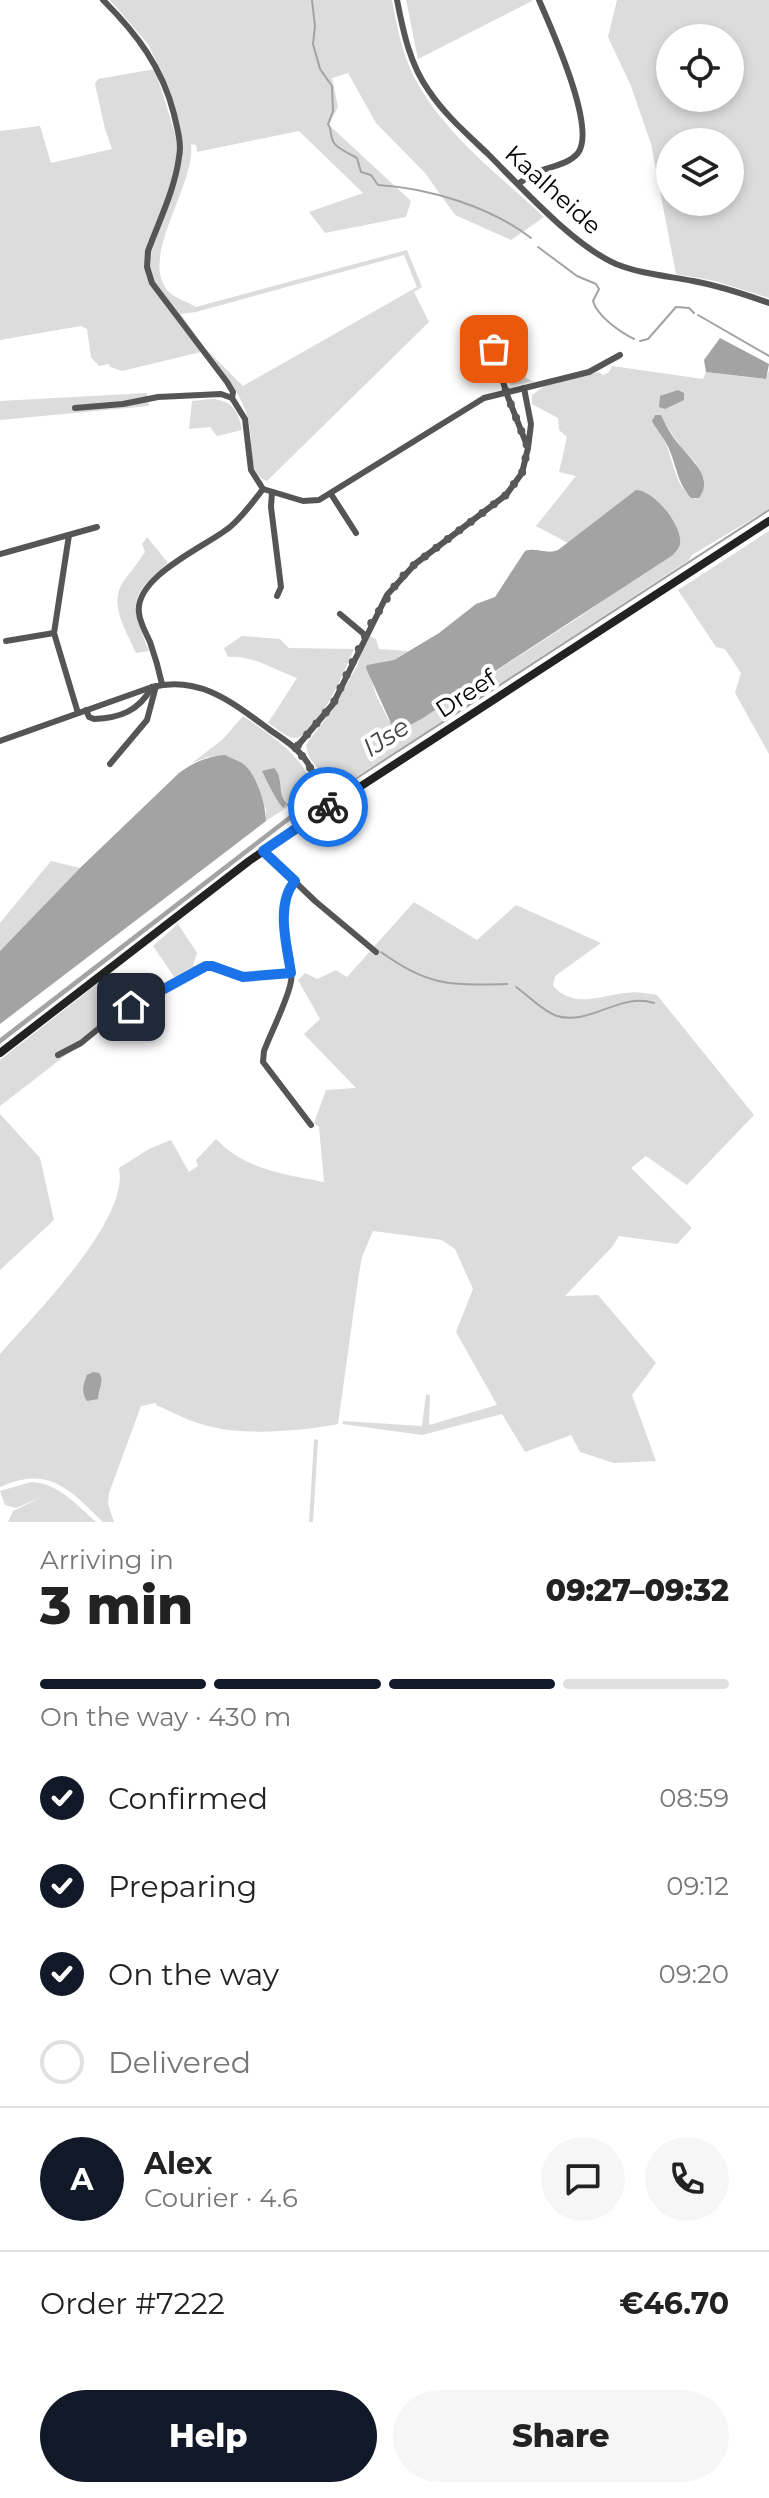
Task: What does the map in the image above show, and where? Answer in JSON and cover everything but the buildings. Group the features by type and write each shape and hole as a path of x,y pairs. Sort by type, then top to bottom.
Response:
{"main road":[{"name":"Dreef","path":"0,1053 263,851 769,521"}],"street":[{"path":"103,0 148,51 164,84 178,132 180,154 148,251 147,267 152,283 227,382 233,392 232,398"},
{"name":"Kaalheide","path":"397,0 408,46 427,90 442,109 518,184 590,248 617,264 727,288 769,303"},
{"path":"518,184 533,174 567,162 579,152 583,139 576,98 539,0"},
{"path":"515,360 507,342 497,343 494,349 506,392 528,448"},
{"path":"75,408 158,397 221,394 232,398 245,419 251,470 263,489 303,501 319,500 484,398 589,372 620,355"},
{"path":"295,749 333,704 387,595 415,564 506,495 522,473 531,424 524,388"},
{"path":"110,764 147,720 157,686 139,615 139,601 146,590 194,547 229,528 263,489"},
{"path":"272,492 271,507 281,587 277,596"},
{"path":"331,494 356,533"},
{"path":"0,554 97,527"},
{"path":"69,535 54,633 78,713"},
{"path":"340,614 365,635"},
{"path":"6,641 54,633"},
{"path":"0,741 157,686 188,684 219,694 295,749 307,761 328,807"},
{"path":"86,710 94,719 123,715 139,706 157,686"},
{"path":"263,851 376,952"},
{"path":"295,881 284,911 291,985 264,1051 263,1062 311,1125"},
{"path":"58,1055 81,1043 109,1020 200,967 212,966 243,977 291,973"}],"shaded area":[{"path":"110,0 392,0 406,58 426,98 456,135 544,217 511,240 455,215 425,173 376,123 348,73 332,78 338,107 329,125 411,201 406,217 325,233 309,212 363,193 299,131 197,152 196,145 191,144 185,180 163,242 160,261 161,278 175,296 196,307 407,250 422,287 414,292 429,322 267,481 256,472 254,466 244,407 234,387 207,350 243,386 417,287 404,255 181,314 205,351 122,371 109,364 99,366 91,357 87,329 81,326 0,340 0,131 40,126 51,163 112,149 95,84 98,79 155,69 176,137 161,71 148,44"},
{"path":"406,0 532,0 532,1 418,59"},
{"path":"617,0 769,0 769,298 715,281 676,274 665,216 744,216 744,128 656,128 656,170 651,144 631,86 608,37"},
{"path":"720,338 769,364 766,379 706,372 704,360"},
{"path":"501,347 510,361 519,360 526,378 535,382 511,385 499,350"},
{"path":"612,366 703,379 706,372 765,379 769,371 769,509 692,555 689,560 396,752 343,785 332,787 309,757 306,745 334,707 370,636 376,639 379,649 408,651 389,663 367,665 376,695 389,721 423,718 578,618 679,548 679,535 671,519 598,520 568,543 536,526 576,476 559,472 567,437 559,430 558,418 532,404 532,395 546,385 609,372","holes":["665,423 681,448 695,462 704,480 696,499 681,486 662,436 655,428"]},
{"path":"678,390 684,393 684,400 665,409 659,407 660,396"},
{"path":"147,393 149,406 0,420 0,401"},
{"path":"212,399 233,408 242,430 217,436 210,427 189,429 192,401"},
{"path":"655,415 661,415 673,437 700,471 704,484 699,498 691,498 683,486 667,445 652,421"},
{"path":"636,490 659,502 672,519 680,537 680,544 673,555 423,718 399,731 394,730 367,665 394,660 439,633 476,604 495,597 525,551 558,550"},
{"path":"769,531 769,754 735,693 741,673 725,649 716,647 678,590"},
{"path":"147,537 168,563 139,593 136,611 149,651 136,653 120,618 117,599 123,582 145,552 142,544"},
{"path":"242,636 280,639 289,648 354,649 322,713 304,734 293,738 268,723 297,678 255,661 228,657 224,648"},
{"path":"243,716 295,756 314,790 266,821 266,808 208,757 192,763 223,739"},
{"path":"225,755 242,763 252,774 262,798 266,821 0,1024 0,951 80,868 179,773 200,761"},
{"path":"274,768 286,803 284,808 262,771"},
{"path":"317,794 318,799 0,1044 0,1038"},
{"path":"51,861 80,868 0,951 0,923"},
{"path":"414,902 477,940 516,905 601,943 555,976 553,986 561,993 578,999 633,992 657,995 754,1115 687,1185 646,1156 631,1168 692,1228 677,1244 619,1236 565,1296 598,1295 656,1363 632,1395 656,1461 614,1463 580,1452 571,1435 525,1452 502,1414 422,1435 342,1424 343,1421 422,1426 426,1394 430,1395 429,1425 497,1405 456,1332 473,1289 455,1249 442,1240 373,1231 359,1273 338,1424 291,1430 238,1431 195,1422 156,1403 141,1406 109,1493 108,1504 114,1522 103,1522 68,1491 45,1480 17,1481 0,1487 0,1354 55,1292 95,1240 110,1214 118,1189 119,1168 149,1149 171,1140 189,1172 198,1166 196,1160 216,1139 253,1164 324,1182 319,1127 314,1123 326,1090 356,1088 304,1034 320,1019 298,980 305,973 317,979 336,970 347,977"},
{"path":"178,924 197,953 193,965 196,967 177,981 153,946"},
{"path":"112,979 131,1006 0,1106 0,1060 101,981"},
{"path":"0,1114 40,1158 54,1220 0,1270"},
{"path":"99,1373 101,1379 98,1399 87,1401 84,1385 87,1375"},
{"path":"314,1439 318,1440 313,1522 309,1522"},
{"path":"31,1482 50,1486 96,1522 8,1522 13,1511 44,1496 16,1508 5,1505 0,1491"}],"waterway":[{"path":"312,0 315,26 313,44 320,69 332,86 333,111 328,124 336,145 357,158 361,172 371,175 378,185 418,190 459,201 497,217 531,238"},
{"path":"538,247 577,276 596,284 599,289 593,301 595,307 616,328 634,339"},
{"path":"640,341 648,339 676,307 689,308 694,313"},
{"path":"698,315 769,356"},
{"name":"IJse","path":"324,792 340,789 769,510"},
{"path":"287,805 314,787"},
{"path":"381,952 413,972 441,982 507,984"},
{"path":"516,987 546,1011 569,1018 629,1002 654,1003"}],"way so far":[{"path":"328,807 307,761 295,749 333,704 370,625 398,581 415,564 506,495 522,473 528,448 506,392 494,349"}],"route":[{"path":"131,1007 176,984 200,967 212,966 243,977 291,973 284,911 295,881 263,851 328,807"}]}
